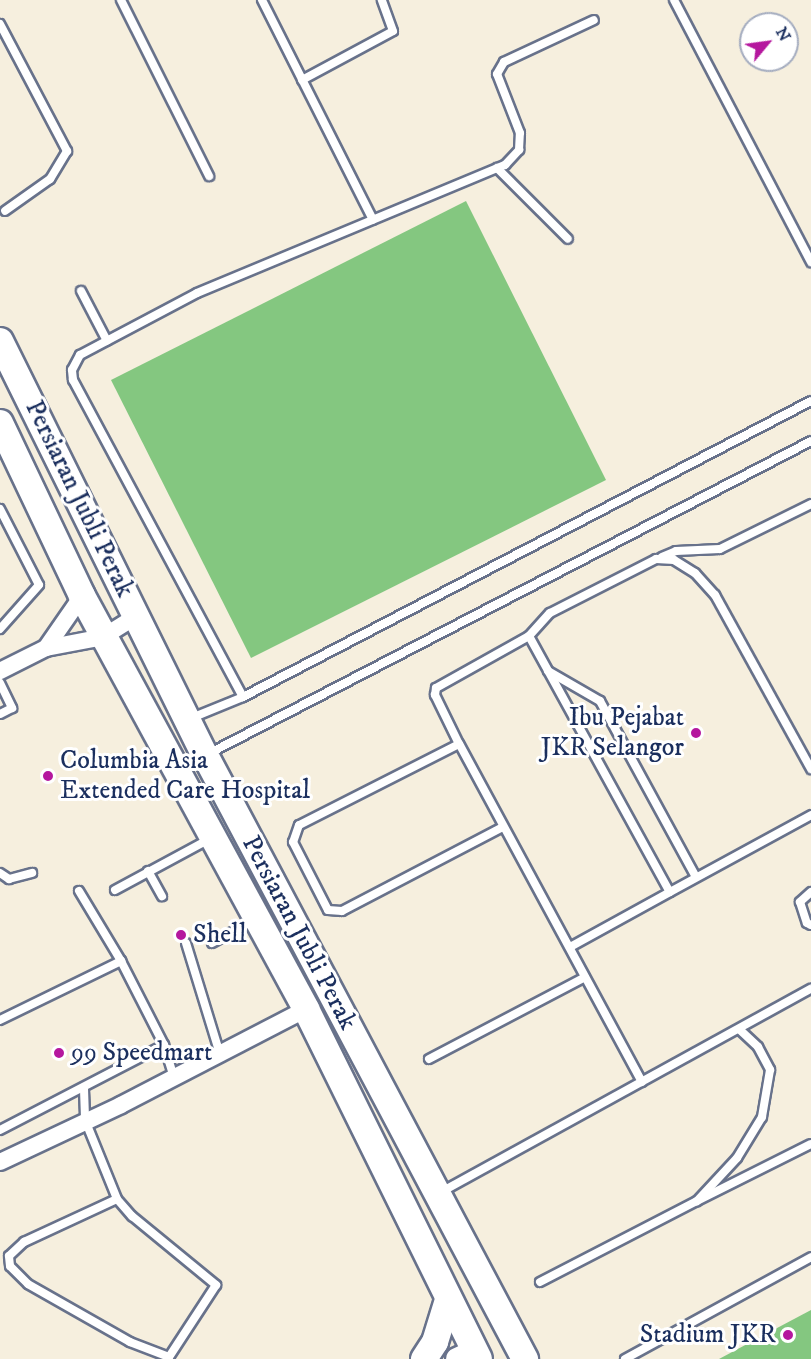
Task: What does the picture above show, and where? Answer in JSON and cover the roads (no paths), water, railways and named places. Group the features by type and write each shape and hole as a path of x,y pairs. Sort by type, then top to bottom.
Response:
{"main road":[{"name":"Persiaran Jubli Perak","path":"0,341 205,755 525,1359"},
{"name":"Persiaran Jubli Perak","path":"0,423 103,637 306,1009 448,1300 470,1356"},
{"path":"424,1359 435,1342 448,1300"},
{"path":"470,1356 495,1335 502,1313"}],"street":[{"path":"46,648 82,596"},
{"path":"0,671 46,648 103,637 136,616"},
{"path":"0,1162 306,1009"}],"lane":[{"path":"121,0 209,176"},
{"path":"262,0 373,220"},
{"path":"302,80 393,31 382,0"},
{"path":"674,0 810,259"},
{"path":"243,697 74,380 72,370 80,355 197,293 497,168 519,150 520,133 497,74 504,62 594,20"},
{"path":"0,24 68,151 50,179 5,211"},
{"path":"497,168 568,239"},
{"path":"81,291 107,341"},
{"path":"188,719 243,697 811,401"},
{"path":"205,755 811,441"},
{"path":"642,1082 459,744 435,695 436,688 529,636 550,613 656,560 676,551 720,549 811,504"},
{"path":"0,509 39,585 0,629"},
{"path":"656,560 674,560 695,573 715,595 811,769"},
{"path":"529,636 670,892"},
{"path":"548,671 600,701 696,877"},
{"path":"0,682 12,708 0,714"},
{"path":"459,744 298,825 293,842 328,910 342,911 503,827"},
{"path":"570,947 811,816"},
{"path":"115,890 212,837"},
{"path":"148,871 162,896"},
{"path":"0,873 9,879 32,873"},
{"path":"79,891 121,961 164,1045 174,1077"},
{"path":"811,892 800,902 807,923 811,925"},
{"path":"212,943 257,918"},
{"path":"186,943 220,1054"},
{"path":"0,1020 121,961"},
{"path":"429,1059 585,977"},
{"path":"438,1194 811,989"},
{"path":"698,1201 737,1158 762,1118 770,1070 758,1047 739,1029"},
{"path":"0,1130 84,1089 164,1045"},
{"path":"84,1089 85,1120 117,1199 132,1216 216,1285 169,1357 130,1342 28,1284 9,1266 9,1256 24,1242 117,1199"},
{"path":"540,1282 811,1144"},
{"path":"625,1359 811,1257"}],"place":[{"name":"Ibu Pejabat JKR Selangor","path":"696,733"},
{"name":"Columbia Asia Extended Care Hospital","path":"48,776"},
{"name":"Shell","path":"181,935"},
{"name":"99 Speedmart","path":"59,1053"},
{"name":"Stadium JKR","path":"788,1335"}]}
